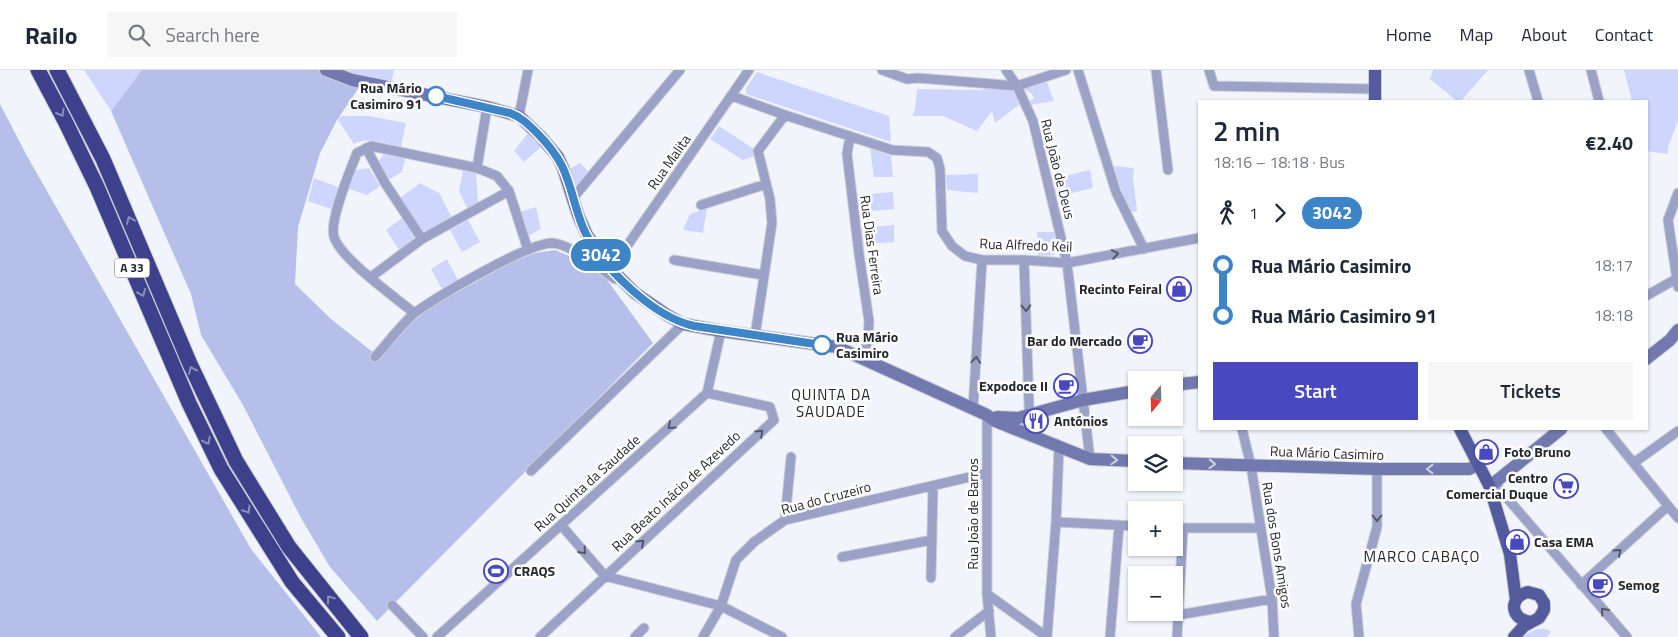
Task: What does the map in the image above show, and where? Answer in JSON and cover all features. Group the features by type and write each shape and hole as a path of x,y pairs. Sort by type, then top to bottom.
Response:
{"highway":[{"name":"A 33","path":"38,70 97,187 189,403 221,469 292,582 338,637"},
{"name":"A 33","path":"56,70 86,124 106,167 190,364 236,461 289,546 361,637"}],"main road":[{"path":"1375,70 1375,95"},
{"path":"1460,430 1478,466 1495,487 1512,563 1515,606 1508,637"},
{"path":"1512,563 1522,582 1541,598 1545,606 1539,618 1524,626 1514,637"},
{"path":"1515,606 1524,593 1532,592"},
{"path":"1515,606 1521,620 1531,622"}],"street":[{"path":"326,70 352,80 487,107 519,116 558,157 564,168 578,215 587,235 626,286"},
{"path":"519,116 528,70"},
{"path":"573,198 680,70"},
{"name":"Rua Malita","path":"612,269 750,70"},
{"path":"882,70 907,79 918,74 1017,86 1066,70"},
{"name":"Rua João de Deus","path":"1006,70 1017,86 1033,121 1067,263 1090,459"},
{"path":"1078,70 1116,192 1144,249"},
{"path":"1156,70 1168,170"},
{"path":"1209,70 1214,86 1375,95"},
{"path":"1529,70 1538,100"},
{"path":"1591,70 1598,100"},
{"name":"Rua Alfredo Keil","path":"732,96 892,150 928,152 938,158 942,230 952,246 965,256 982,260 1067,263 1198,238"},
{"path":"477,168 487,107"},
{"path":"755,336 772,223 770,199 758,151 785,115"},
{"name":"Rua Dias Ferreira","path":"850,136 847,154 869,321 868,341 862,358"},
{"path":"414,313 347,258 334,237 335,212 357,153 366,148 371,146 477,168 497,176 509,190 528,250"},
{"path":"366,148 385,183 422,239"},
{"path":"701,205 766,184"},
{"path":"371,277 422,239 509,190"},
{"path":"1648,295 1677,283 1668,220 1678,193"},
{"path":"375,358 414,313 470,279 528,250 553,243 566,246 666,315 683,324 837,347 987,415 995,421 1059,447 1090,459 1128,461"},
{"path":"674,260 763,275"},
{"path":"973,409 982,260"},
{"path":"1024,260 1030,435"},
{"path":"531,472 683,324"},
{"path":"707,393 721,331"},
{"path":"1648,357 1676,334"},
{"path":"1183,385 1198,382"},
{"path":"987,415 1005,418 1030,415 1083,400 1128,392"},
{"name":"Rua Quinta da Saudade","path":"437,637 707,393"},
{"name":"Rua Beato Inácio de Azevedo","path":"540,637 774,420 770,407 707,393"},
{"name":"Rua João de Barros","path":"987,415 987,594 992,637"},
{"name":"Rua dos Bons Amigos","path":"1242,430 1251,466 1272,598 1274,637"},
{"path":"1560,430 1495,487 1626,637"},
{"path":"1607,430 1635,462 1678,518"},
{"path":"1635,462 1678,431"},
{"path":"1047,637 1056,522 1059,447"},
{"path":"785,520 791,456"},
{"name":"Rua Mário Casimiro","path":"1183,462 1377,469 1469,469 1478,466"},
{"path":"1359,637 1356,604 1377,527 1377,469"},
{"name":"Rua do Cruzeiro","path":"703,637 721,606 736,560 754,542 785,520 987,472"},
{"path":"931,578 933,486"},
{"path":"1581,585 1668,506"},
{"path":"1056,522 1128,526"},
{"path":"560,526 605,576 721,606 782,637"},
{"path":"1110,637 1119,526"},
{"path":"1183,529 1261,528"},
{"path":"842,557 932,540"},
{"path":"987,594 1047,637"},
{"path":"1183,614 1272,598"},
{"path":"392,605 423,637"},
{"path":"955,637 964,634 989,612"},
{"path":"1177,637 1178,621"},
{"path":"635,637 644,628"}],"shaded area":[{"path":"84,70 142,70 111,111"},
{"path":"142,70 320,70 360,86 337,120 320,153 298,227 295,284 331,319 379,357 414,316 512,262 535,253 555,250 581,261 607,280 653,343 377,621 330,567 301,518 243,405 201,335 191,294 111,111"},
{"path":"341,70 394,70 391,84"},
{"path":"1433,70 1488,70 1462,100 1456,100 1430,79"},
{"path":"1624,70 1678,70 1678,121 1668,147 1668,154 1648,151 1648,100 1632,100"},
{"path":"757,72 889,116 891,142 746,94 746,88"},
{"path":"1044,74 1054,101 1030,105 1029,102 1034,98 1031,93 1023,88 1022,81 1029,77"},
{"path":"989,85 1012,89 1020,104 995,123 992,111 977,131 943,116 912,116 915,109 917,89 982,90"},
{"path":"0,104 27,156 251,549 321,637 0,637"},
{"path":"341,116 369,116 406,123 401,147 371,141 354,144 338,120"},
{"path":"719,126 754,149 755,156 743,160 710,139"},
{"path":"528,133 541,147 524,162 514,151"},
{"path":"870,148 891,156 893,177 874,177"},
{"path":"384,154 405,158 402,172 388,180 377,163"},
{"path":"580,163 590,173 576,188 569,169"},
{"path":"1114,166 1134,168 1136,212 1131,211 1121,190"},
{"path":"369,168 380,186 367,195 349,189 356,170"},
{"path":"463,170 476,172 478,204 468,210 459,191"},
{"path":"1090,170 1093,188 1055,197 1051,179"},
{"path":"978,174 978,193 947,190 946,175"},
{"path":"314,178 338,187 331,209 308,201"},
{"path":"420,183 439,193 452,218 427,232 421,230 400,198"},
{"path":"893,192 894,209 859,212 857,195"},
{"path":"536,207 541,229 528,236 520,212"},
{"path":"707,208 703,233 683,230 690,214"},
{"path":"402,218 415,239 399,250 386,230"},
{"path":"468,220 480,242 462,252 450,230"},
{"path":"894,225 894,242 863,244 861,228"},
{"path":"1037,232 1054,232 1057,249 1054,255 1038,256"},
{"path":"447,259 459,282 443,291 431,269"},
{"path":"1538,629 1551,631 1547,637 1523,637 1526,634"}],"bus line":[{"name":"3042","path":"436,96 510,113 519,116 531,126 558,157 564,168 578,215 594,246 626,286 666,315 683,324 822,345"}],"place":[{"name":"Rua Mário Casimiro 91","path":"436,96"},
{"name":"Recinto Feiral","path":"1179,289"},
{"name":"Bar do Mercado","path":"1140,341"},
{"name":"Rua Mário Casimiro","path":"822,345"},
{"name":"Expodoce II","path":"1066,386"},
{"name":"Antónios","path":"1036,421"},
{"name":"Foto Bruno","path":"1486,452"},
{"name":"Centro Comercial Duque","path":"1566,486"},
{"name":"Casa EMA","path":"1517,542"},
{"name":"CRAQS","path":"496,571"},
{"name":"Semog","path":"1600,585"}],"district":[{"name":"QUINTA DA SAUDADE","path":"831,404"},
{"name":"MARCO CABAÇO","path":"1422,557"}]}
